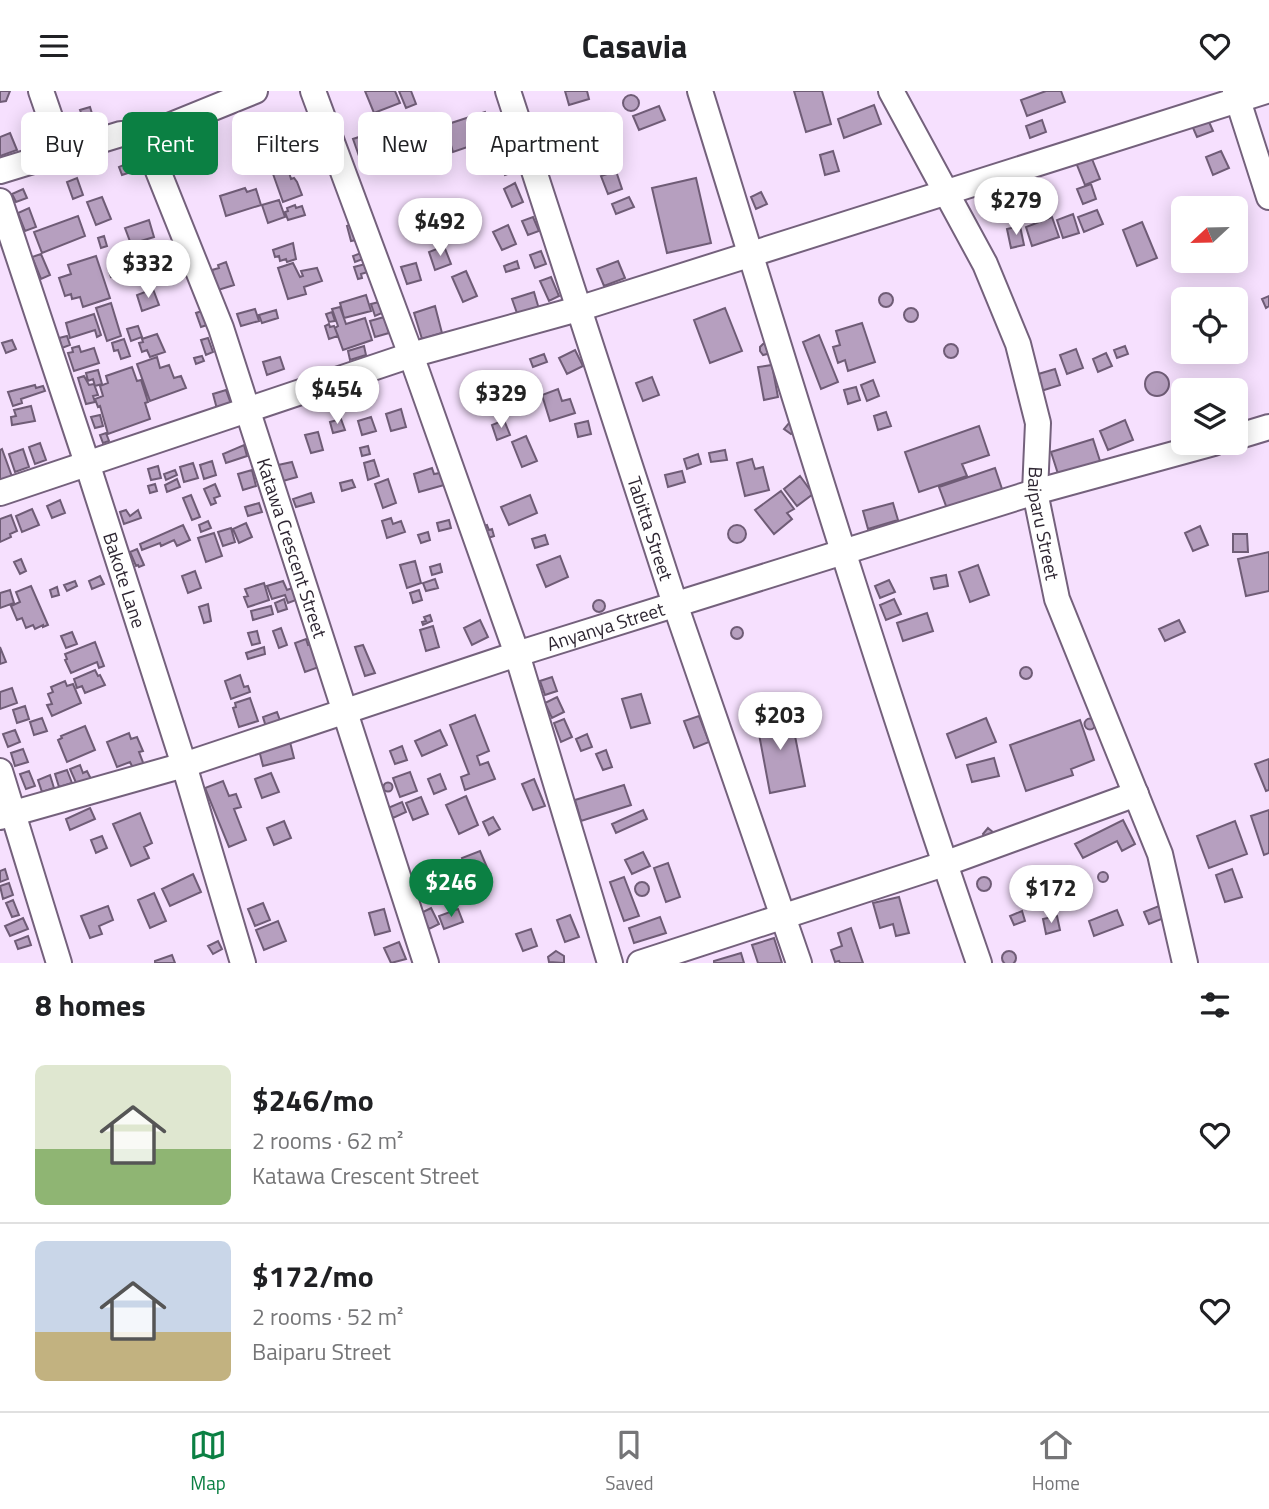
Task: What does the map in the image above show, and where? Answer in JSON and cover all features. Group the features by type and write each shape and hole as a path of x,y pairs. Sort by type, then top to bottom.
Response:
{"street":[{"path":"41,91 48,112"},
{"path":"203,112 255,91"},
{"path":"313,91 411,355 517,654 610,963"},
{"name":"Tabitta Street","path":"508,91 675,604 799,963"},
{"path":"700,91 844,552 944,864 979,963"},
{"name":"Baiparu Street","path":"891,91 985,264 1018,344 1038,423 1035,492 1057,599 1160,853 1185,963"},
{"path":"0,493 411,355 578,309 1236,95 1266,91"},
{"path":"1236,95 1269,197"},
{"path":"0,171 21,165"},
{"name":"Katawa Crescent Street","path":"160,175 221,328 426,963"},
{"name":"Bakote Lane","path":"0,201 184,765 243,963"},
{"path":"1248,433 1269,427"},
{"name":"Anyanya Street","path":"6,815 184,765 675,604 1035,492 1171,455"},
{"path":"0,771 6,815 60,963"},
{"path":"640,963 944,864 1136,794"}],"building":[{"path":"0,91 10,91 6,101 0,102"},
{"path":"365,91 395,91 400,103 374,112"},
{"path":"399,91 411,91 416,104 406,108"},
{"path":"565,91 587,91 589,99 569,105"},
{"path":"794,91 822,91 831,124 806,132"},
{"path":"1046,91 1061,91 1065,102 1027,116 1021,100"},
{"path":"631,95 639,103 631,111 623,103"},
{"path":"874,105 881,124 844,138 838,119"},
{"path":"659,106 665,120 639,130 633,116"},
{"path":"90,107 92,112 81,112 80,110"},
{"path":"1206,115 1213,131 1197,137 1190,121"},
{"path":"466,118 466,148 453,152 452,149 452,123"},
{"path":"1042,120 1046,132 1030,138 1026,126"},
{"path":"10,133 17,150 0,156 0,137"},
{"path":"358,137 358,153 353,139"},
{"path":"833,151 839,171 825,175 820,155"},
{"path":"1221,151 1229,168 1213,175 1206,157"},
{"path":"1090,154 1100,179 1085,185 1075,160"},
{"path":"273,175 290,175 297,182 302,195 283,202"},
{"path":"617,175 622,189 608,194 601,176"},
{"path":"77,178 83,195 73,199 67,182"},
{"path":"696,178 711,243 667,253 652,188"},
{"path":"515,183 523,202 512,207 504,189"},
{"path":"1091,184 1096,199 1083,204 1077,189"},
{"path":"245,188 247,192 256,189 261,205 226,216 220,196"},
{"path":"23,189 27,198 16,202 12,194"},
{"path":"761,192 767,204 756,209 751,197"},
{"path":"102,197 111,219 96,225 87,202"},
{"path":"629,197 634,207 616,214 612,204"},
{"path":"279,200 285,217 268,223 262,205"},
{"path":"295,205 296,208 302,206 305,215 288,220 285,212 288,211 287,208"},
{"path":"29,208 36,227 25,231 18,213"},
{"path":"1097,210 1103,224 1084,232 1078,217"},
{"path":"1073,214 1079,233 1063,238 1057,220"},
{"path":"78,216 85,236 42,253 34,232"},
{"path":"533,217 539,231 528,235 522,221"},
{"path":"1052,217 1059,237 1032,246 1026,227"},
{"path":"149,220 154,237 131,244 125,228"},
{"path":"1142,222 1157,258 1137,266 1123,230"},
{"path":"356,223 361,239 351,241 347,226"},
{"path":"508,225 516,244 502,250 493,232"},
{"path":"1020,226 1024,245 1011,248 1007,229"},
{"path":"104,236 107,246 101,248 98,238"},
{"path":"293,243 296,259 287,262 286,259 280,261 279,256 275,257 273,250"},
{"path":"444,246 451,264 435,270 429,252"},
{"path":"541,251 546,264 535,268 530,255"},
{"path":"361,253 363,259 355,262 353,256"},
{"path":"41,254 50,275 41,279 32,257"},
{"path":"96,256 110,298 83,307 80,297 72,299 71,294 65,296 59,278 71,274 68,265"},
{"path":"517,261 519,268 506,272 504,266"},
{"path":"618,261 625,278 604,286 597,269"},
{"path":"226,262 234,285 218,290 212,270"},
{"path":"293,263 300,277 303,276 301,271 317,268 322,281 304,287 306,294 288,299 278,268"},
{"path":"369,263 371,271 361,274 362,278 358,279 354,267"},
{"path":"416,263 421,280 407,284 401,267"},
{"path":"167,264 172,278 153,285 149,270"},
{"path":"116,268 119,275 111,277 109,271"},
{"path":"466,271 477,296 463,302 452,277"},
{"path":"551,277 559,296 549,301 540,281"},
{"path":"153,289 159,305 142,311 137,295"},
{"path":"534,292 539,309 518,316 512,299"},
{"path":"883,293 889,293 893,300 889,307 883,307 879,303 879,297"},
{"path":"366,295 371,311 344,318 340,303"},
{"path":"1269,296 1269,306 1266,308 1262,299"},
{"path":"379,302 382,313 375,316 371,304"},
{"path":"111,303 121,336 107,341 96,308"},
{"path":"435,306 442,333 422,339 414,313"},
{"path":"340,307 346,324 365,318 372,340 343,350 332,309"},
{"path":"725,308 742,351 710,363 694,320"},
{"path":"911,308 916,310 916,320 911,322 906,320 904,315 906,310"},
{"path":"208,309 213,323 201,327 196,313"},
{"path":"255,309 259,321 241,326 237,314"},
{"path":"276,310 278,318 262,323 259,315"},
{"path":"332,312 335,321 329,322 326,314"},
{"path":"94,314 101,335 97,337 95,330 70,338 66,323"},
{"path":"384,317 389,333 375,337 370,321"},
{"path":"862,323 875,362 848,371 845,360 838,363 833,347 840,345 836,331"},
{"path":"329,324 330,327 334,326 338,336 329,339 325,326"},
{"path":"138,326 142,337 131,341 127,329"},
{"path":"157,334 165,352 150,357 147,350 142,352 139,343 143,342 142,339"},
{"path":"819,335 838,382 821,389 803,342"},
{"path":"67,336 70,345 62,348 59,338"},
{"path":"208,338 213,352 206,355 201,340"},
{"path":"124,339 130,356 121,359 118,350 114,351 112,343"},
{"path":"12,340 16,349 6,353 2,343"},
{"path":"767,344 770,351 763,355 760,347"},
{"path":"948,344 954,344 958,351 954,358 948,358 944,354 944,348"},
{"path":"79,346 81,352 94,348 99,363 74,371 68,353"},
{"path":"364,346 366,355 350,360 348,351"},
{"path":"1125,346 1128,354 1117,358 1114,350"},
{"path":"1076,349 1083,368 1067,374 1060,355"},
{"path":"575,350 583,366 567,374 559,358"},
{"path":"1106,353 1112,366 1098,372 1093,359"},
{"path":"544,354 547,362 533,367 530,359"},
{"path":"202,356 204,361 196,364 194,358"},
{"path":"157,357 160,368 169,365 174,378 181,376 186,388 150,401 137,364"},
{"path":"280,357 284,369 267,375 263,362"},
{"path":"772,365 778,397 764,400 758,367"},
{"path":"132,367 137,381 141,380 150,419 108,434 100,406 98,407 95,399 103,396 100,386 108,383 106,376"},
{"path":"1055,369 1060,385 1041,391 1035,375"},
{"path":"98,370 102,384 95,386 93,379 88,381 86,373"},
{"path":"1157,372 1166,375 1169,384 1166,393 1157,396 1148,393 1145,384 1148,375"},
{"path":"84,376 89,385 94,384 98,395 93,396 95,402 86,404 78,378"},
{"path":"652,377 659,395 643,401 636,383"},
{"path":"873,380 879,396 867,401 861,385"},
{"path":"35,385 36,388 43,386 45,391 21,399 22,403 13,406 8,392"},
{"path":"856,387 860,400 848,404 844,390"},
{"path":"558,389 562,401 570,399 575,413 550,421 542,395"},
{"path":"226,390 231,404 217,409 213,394"},
{"path":"31,406 35,421 12,425 11,417 16,416 14,410"},
{"path":"401,409 406,427 391,431 386,414"},
{"path":"886,412 891,426 878,430 874,416"},
{"path":"100,415 103,426 95,428 91,417"},
{"path":"371,417 376,431 362,435 358,421"},
{"path":"341,419 345,430 333,433 330,422"},
{"path":"504,420 510,435 497,440 492,425"},
{"path":"1125,420 1133,440 1108,450 1100,431"},
{"path":"588,421 591,434 578,437 575,424"},
{"path":"789,423 793,424 794,432 791,434 784,429"},
{"path":"979,426 989,455 962,464 967,476 919,492 905,452"},
{"path":"318,432 323,450 311,453 305,435"},
{"path":"106,433 109,441 103,443 100,435"},
{"path":"526,436 537,461 522,467 512,442"},
{"path":"1093,439 1101,464 1059,477 1051,452"},
{"path":"40,443 46,460 35,464 29,447"},
{"path":"244,445 247,456 226,463 223,454"},
{"path":"368,446 370,454 362,456 360,448"},
{"path":"2,449 15,485 0,490 0,450"},
{"path":"23,449 29,467 15,472 9,454"},
{"path":"725,450 727,460 711,462 709,453"},
{"path":"698,454 701,464 687,469 684,459"},
{"path":"752,459 755,469 763,467 769,490 745,496 737,463"},
{"path":"374,460 379,476 368,480 364,463"},
{"path":"212,461 216,475 204,479 200,465"},
{"path":"292,462 297,477 283,481 278,465"},
{"path":"193,463 198,478 184,482 180,467"},
{"path":"158,466 161,478 151,480 148,469"},
{"path":"432,468 434,474 440,473 444,485 419,492 414,474"},
{"path":"995,468 1004,495 949,514 939,487"},
{"path":"175,470 177,475 166,480 164,474"},
{"path":"252,470 256,486 243,490 238,474"},
{"path":"682,471 685,482 668,487 665,475"},
{"path":"800,476 813,494 797,506 784,489"},
{"path":"177,479 180,487 167,492 165,485"},
{"path":"388,479 396,503 383,508 375,484"},
{"path":"352,480 355,487 342,491 340,483"},
{"path":"155,484 157,491 150,493 148,486"},
{"path":"215,484 220,496 214,498 216,503 211,505 204,489"},
{"path":"781,491 794,509 787,513 792,519 774,534 755,510"},
{"path":"311,493 314,502 296,507 293,499"},
{"path":"191,495 200,517 192,520 183,498"},
{"path":"530,495 537,513 509,525 501,507"},
{"path":"60,500 65,513 52,518 47,506"},
{"path":"259,503 262,512 248,516 245,507"},
{"path":"893,503 898,520 868,529 863,511"},
{"path":"32,509 39,525 22,532 16,516"},
{"path":"126,510 130,516 138,510 141,518 124,524 120,512"},
{"path":"11,515 17,531 0,542 0,519"},
{"path":"391,518 393,524 401,521 405,532 387,538 382,521"},
{"path":"449,520 451,528 439,531 437,523"},
{"path":"208,521 211,528 201,532 199,525"},
{"path":"246,523 252,537 239,543 233,529"},
{"path":"183,525 190,540 177,546 174,540 142,550 140,544"},
{"path":"487,525 494,536 482,540 478,528"},
{"path":"737,525 743,528 746,534 743,540 737,543 731,540 728,534 731,528"},
{"path":"1200,526 1208,545 1193,551 1185,533"},
{"path":"231,528 235,542 223,546 218,532"},
{"path":"428,532 430,540 421,543 418,535"},
{"path":"214,533 222,556 206,562 198,538"},
{"path":"1233,534 1247,534 1248,552 1233,552"},
{"path":"545,535 548,544 535,548 532,539"},
{"path":"137,549 144,565 139,567 130,552"},
{"path":"1269,552 1269,591 1246,596 1238,559"},
{"path":"560,556 568,577 546,587 537,565"},
{"path":"21,559 26,571 20,574 14,562"},
{"path":"415,561 421,583 407,588 400,565"},
{"path":"440,564 442,572 432,575 430,567"},
{"path":"978,565 989,595 970,602 959,572"},
{"path":"195,571 201,588 188,593 182,576"},
{"path":"946,575 948,586 934,589 931,578"},
{"path":"100,576 104,584 92,589 89,581"},
{"path":"435,579 438,588 426,591 423,583"},
{"path":"889,580 895,592 880,598 875,586"},
{"path":"75,581 77,586 67,591 64,585"},
{"path":"283,581 287,590 292,588 296,600 288,603 285,595 272,599 267,586"},
{"path":"264,583 269,600 248,607 244,597 248,596 245,589"},
{"path":"31,586 48,625 35,629 33,625 26,628 22,618 17,620 11,606 20,602 16,592"},
{"path":"57,587 59,595 52,597 50,590"},
{"path":"10,590 14,603 0,608 0,593"},
{"path":"419,590 422,600 413,603 410,593"},
{"path":"284,599 287,609 278,612 275,603"},
{"path":"894,599 901,614 886,620 880,605"},
{"path":"599,600 605,606 599,612 593,606"},
{"path":"208,604 211,621 204,623 199,607"},
{"path":"271,606 273,614 253,620 251,611"},
{"path":"927,613 933,631 903,641 897,623"},
{"path":"430,615 432,621 423,625 422,622 426,621 424,617"},
{"path":"480,620 488,637 472,645 464,628"},
{"path":"1179,620 1185,632 1165,641 1159,629"},
{"path":"433,626 439,647 426,651 420,630"},
{"path":"737,627 743,633 737,639 731,633"},
{"path":"281,628 287,645 279,648 273,631"},
{"path":"257,631 260,643 252,645 248,633"},
{"path":"72,632 77,644 66,648 61,636"},
{"path":"306,639 308,645 311,644 319,667 305,672 295,643"},
{"path":"95,642 104,666 99,668 97,662 71,673 65,654"},
{"path":"363,645 375,673 365,676 355,647"},
{"path":"0,647 6,662 0,664"},
{"path":"264,647 265,654 248,659 246,653"},
{"path":"1021,668 1031,668 1031,678 1021,678"},
{"path":"95,670 105,685 85,693 82,686 77,688 74,679"},
{"path":"240,675 244,687 248,686 250,692 231,699 225,681"},
{"path":"552,677 557,691 545,695 540,681"},
{"path":"65,681 67,686 73,684 81,703 52,716 47,705 52,704 48,694 53,692 51,687"},
{"path":"12,688 17,703 0,709 0,692"},
{"path":"641,694 650,723 631,728 622,699"},
{"path":"557,697 564,712 552,718 545,703"},
{"path":"250,698 258,721 239,727 233,708 236,707 235,703"},
{"path":"25,706 29,719 17,723 13,710"},
{"path":"790,711 805,786 770,793 756,718"},
{"path":"277,712 281,723 266,727 263,717"},
{"path":"475,715 489,751 477,756 480,765 488,762 495,779 465,790 461,777 469,774 450,725"},
{"path":"699,716 709,742 694,748 684,721"},
{"path":"42,718 47,731 34,735 30,722"},
{"path":"986,718 996,742 956,758 947,734"},
{"path":"564,719 572,737 561,742 554,723"},
{"path":"1090,719 1094,720 1094,728 1090,729 1086,728 1085,724 1086,720"},
{"path":"1080,720 1094,760 1071,769 1073,775 1026,791 1010,745"},
{"path":"85,726 95,750 67,762 58,740 61,736"},
{"path":"15,730 20,742 8,747 3,734"},
{"path":"440,730 447,745 422,756 415,741"},
{"path":"129,733 131,739 137,737 143,751 139,752 144,765 133,768 130,762 117,767 107,742"},
{"path":"587,734 592,747 581,751 576,739"},
{"path":"290,742 294,758 263,766 259,750"},
{"path":"402,746 407,760 395,764 390,751"},
{"path":"23,749 28,762 15,766 11,753"},
{"path":"606,750 612,767 603,770 596,754"},
{"path":"994,758 999,776 972,782 967,765"},
{"path":"1269,759 1269,790 1266,791 1255,764"},
{"path":"80,765 83,773 87,771 91,779 77,785 70,769"},
{"path":"67,770 72,783 59,787 55,774"},
{"path":"29,771 35,786 26,789 20,774"},
{"path":"410,772 417,791 400,797 393,778"},
{"path":"271,773 279,792 262,798 255,779"},
{"path":"440,774 446,789 434,794 428,779"},
{"path":"50,775 54,788 42,792 38,780"},
{"path":"534,779 545,806 533,810 522,784"},
{"path":"223,781 229,796 236,794 241,807 234,809 246,840 229,847 205,788"},
{"path":"388,782 393,787 388,792 383,787"},
{"path":"624,785 631,805 581,821 575,800"},
{"path":"466,796 478,825 459,834 446,805"},
{"path":"421,797 428,814 413,820 406,803"},
{"path":"402,802 406,812 393,818 388,808"},
{"path":"90,808 95,819 70,830 66,819"},
{"path":"643,810 647,819 616,833 612,824"},
{"path":"1269,810 1269,853 1264,855 1251,816"},
{"path":"140,813 152,843 144,847 149,858 131,866 113,824"},
{"path":"493,817 500,829 489,835 483,822"},
{"path":"1123,820 1135,844 1122,851 1117,841 1083,858 1075,844"},
{"path":"284,821 291,838 274,845 267,828"},
{"path":"1235,821 1247,854 1209,868 1197,836"},
{"path":"988,828 994,833 985,838 983,834"},
{"path":"102,836 107,848 96,853 91,840"},
{"path":"480,851 489,872 471,880 462,858"},
{"path":"643,852 650,866 632,874 625,860"},
{"path":"668,863 680,897 666,902 654,868"},
{"path":"5,869 8,879 0,882 0,871"},
{"path":"1232,869 1242,897 1225,902 1216,875"},
{"path":"1103,872 1107,873 1107,881 1103,882 1099,881 1098,877 1099,873"},
{"path":"193,874 201,892 170,906 162,889"},
{"path":"624,877 639,916 624,921 610,882"},
{"path":"984,877 989,879 989,889 984,891 979,889 977,884 979,879"},
{"path":"639,882 645,882 649,889 645,896 639,896 635,892 635,886"},
{"path":"9,883 13,895 3,899 0,886"},
{"path":"154,893 166,921 150,928 138,900"},
{"path":"899,897 909,933 896,936 893,924 880,928 873,903"},
{"path":"13,900 19,915 12,917 6,903"},
{"path":"263,903 270,920 255,926 248,909"},
{"path":"108,906 113,920 99,926 102,934 90,938 81,916"},
{"path":"1159,906 1164,918 1149,924 1144,912"},
{"path":"431,908 439,924 429,929 421,913"},
{"path":"384,909 390,931 375,935 369,913"},
{"path":"458,909 463,922 444,929 439,916"},
{"path":"1117,910 1123,925 1094,936 1089,921"},
{"path":"1022,911 1025,921 1014,925 1010,916"},
{"path":"570,915 579,937 565,942 557,920"},
{"path":"1057,916 1060,930 1046,934 1043,919"},
{"path":"660,917 666,933 634,943 629,928"},
{"path":"23,918 28,929 10,936 5,926"},
{"path":"278,921 286,941 264,950 256,930"},
{"path":"851,928 863,963 835,962 831,950 842,946 838,933"},
{"path":"531,929 537,946 523,951 516,934"},
{"path":"28,936 31,945 18,949 15,941"},
{"path":"774,938 782,963 758,963 752,945"},
{"path":"218,941 222,949 213,954 208,946"},
{"path":"399,942 406,959 391,963 384,948"},
{"path":"556,951 564,956 564,963 549,962 548,957"},
{"path":"741,953 744,963 714,963 714,961"},
{"path":"1004,953 1014,953 1014,963 1004,963"},
{"path":"172,955 175,963 155,963 155,961"}]}
